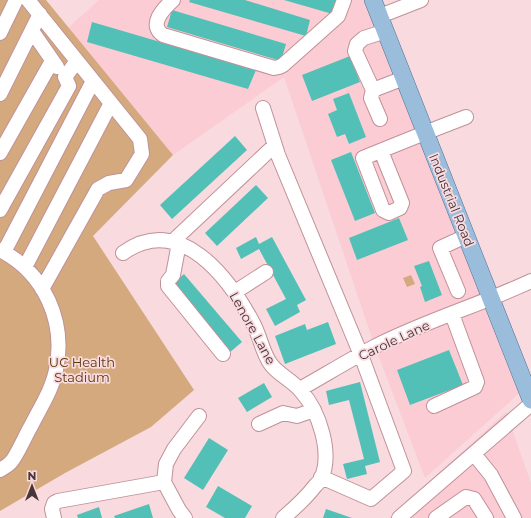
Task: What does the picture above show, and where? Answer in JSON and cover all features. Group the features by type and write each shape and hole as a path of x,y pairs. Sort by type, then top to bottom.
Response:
{"main road":[{"name":"Industrial Road","path":"373,0 531,400"}],"street":[{"path":"0,33 16,0"},
{"path":"28,0 140,139 142,154 126,180 109,183 98,189 42,289"},
{"path":"173,0 165,7 156,22 158,32 163,35 274,68 283,65 338,16 344,0"},
{"path":"380,119 371,98 373,90 356,50 357,44 383,23 421,0"},
{"path":"0,94 40,14"},
{"path":"0,210 69,86 65,77 49,57 32,31"},
{"path":"0,153 58,37"},
{"path":"65,77 77,60"},
{"path":"373,90 404,78"},
{"path":"0,470 11,463 48,394 56,371 58,347 56,322 46,294 32,273 13,257 2,251 94,81"},
{"path":"25,267 111,103"},
{"path":"263,108 275,145 361,355 404,471 371,499 321,478 304,500 283,518"},
{"path":"381,151 466,117"},
{"path":"223,354 168,286 168,281 173,275 176,242 275,145"},
{"path":"458,291 440,248 466,236"},
{"name":"Lenore Lane","path":"123,253 130,248 156,240 176,242 191,248 209,263 234,292 254,325 270,363 300,389 310,401 323,433 325,460 321,478"},
{"path":"234,292 266,272"},
{"name":"Carole Lane","path":"300,389 375,347 531,281"},
{"path":"434,406 475,387 477,382 452,314"},
{"path":"400,518 531,404"},
{"path":"259,424 283,413 297,416 314,410"},
{"path":"185,518 164,482 166,464 174,449 199,416"},
{"path":"474,454 491,475 514,518"},
{"path":"54,518 52,509 54,503 58,501 164,482"},
{"path":"436,518 466,497 474,499 486,518"}],"shaded area":[{"path":"99,0 373,0 526,387 425,478 375,347 284,77 173,155 68,28"},
{"path":"506,412 531,483 531,518 389,518"}],"green space":[{"name":"UC Health Stadium","path":"0,0 46,0 173,155 93,236 194,390 151,427 65,473 0,511"},
{"path":"411,275 415,284 407,287 403,278"}],"building":[{"path":"190,0 245,0 310,20 306,36 189,2"},
{"path":"284,0 342,0 336,15"},
{"path":"172,10 286,44 281,61 167,27"},
{"path":"92,22 256,70 248,89 87,42"},
{"path":"350,56 360,82 312,101 302,75"},
{"path":"349,93 366,137 349,144 345,134 337,137 328,114 337,110 333,99"},
{"path":"235,136 247,150 172,219 160,205"},
{"path":"351,152 375,213 355,221 331,160"},
{"path":"256,185 268,198 217,246 205,233"},
{"path":"399,218 408,240 357,260 349,238"},
{"path":"256,237 259,244 272,237 306,300 297,305 300,312 275,326 266,309 286,299 259,249 241,259 236,248"},
{"path":"429,261 442,295 425,302 420,287 422,286 414,266"},
{"path":"184,274 242,342 229,353 171,285"},
{"path":"328,322 336,344 285,364 275,336 305,324 307,330"},
{"path":"449,350 463,385 410,405 397,370"},
{"path":"360,382 380,462 365,466 367,474 347,479 343,464 364,459 349,400 329,405 326,391"},
{"path":"264,383 272,397 247,412 238,398"},
{"path":"209,438 228,450 203,490 184,478"},
{"path":"218,486 252,506 245,518 225,518 206,507"},
{"path":"149,504 153,518 115,518 114,516"},
{"path":"99,507 102,518 78,518 77,515"},
{"path":"326,509 352,518 323,518"}]}
